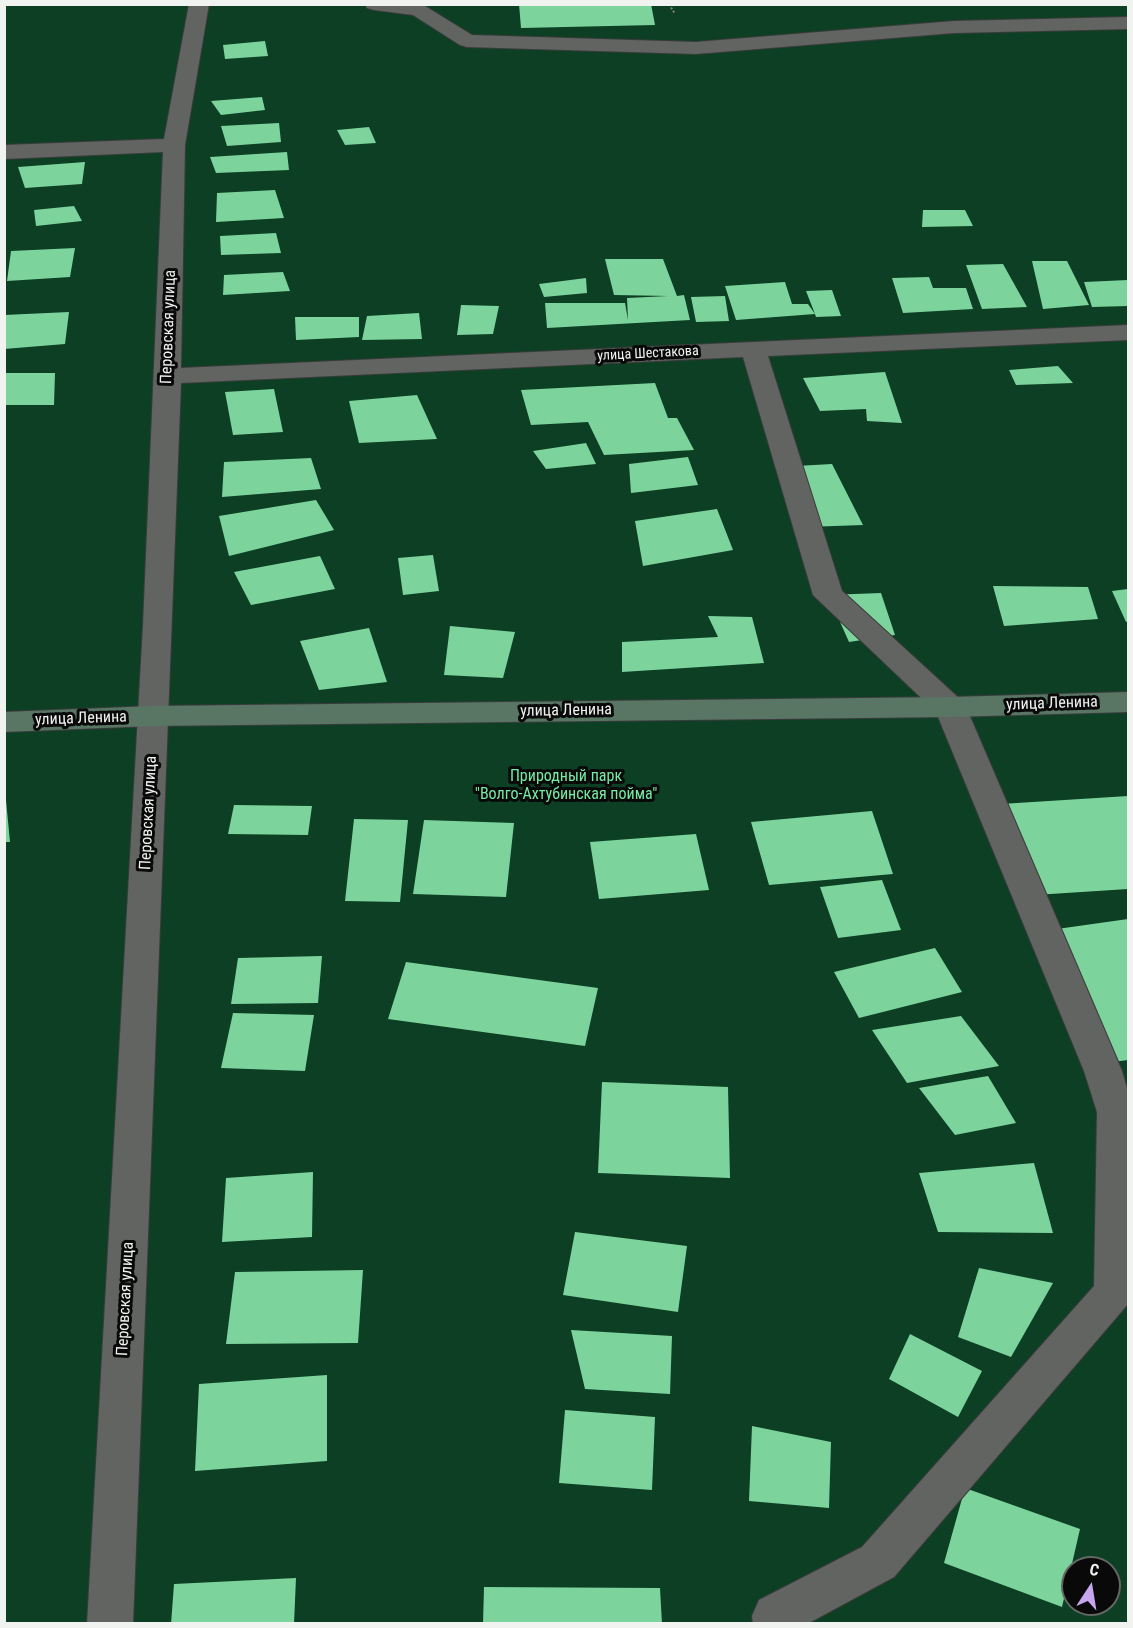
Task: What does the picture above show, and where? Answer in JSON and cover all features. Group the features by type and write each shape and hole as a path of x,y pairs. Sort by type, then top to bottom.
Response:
{"street":[{"name":"Перовская улица","path":"110,1623 168,376 174,145 199,4"},
{"path":"374,4 418,10 467,41 696,48 954,27 1128,23"},
{"path":"4,152 174,145"},
{"name":"улица Шестакова","path":"168,376 1128,332"},
{"path":"753,349 828,596 950,707 1103,1071 1116,1112 1114,1292 878,1562 775,1616 776,1623"},
{"name":"улица Ленина","path":"4,722 153,716 950,707 1128,702"}],"green space":[{"name":"Природный парк \"Волго-Ахтубинская пойма\"","path":"5,5 1128,5 1128,1623 5,1624"}],"building":[{"path":"519,4 651,4 655,25 521,28"},
{"path":"265,41 268,56 225,59 223,45"},
{"path":"262,97 265,110 221,115 211,101"},
{"path":"279,123 281,142 227,146 221,126"},
{"path":"369,127 376,143 345,145 337,130"},
{"path":"287,152 289,170 216,173 210,157"},
{"path":"85,162 82,184 25,188 18,167"},
{"path":"275,190 284,218 216,222 217,193"},
{"path":"74,206 82,221 36,226 34,210"},
{"path":"923,210 965,210 973,226 922,227"},
{"path":"276,233 281,253 221,255 220,236"},
{"path":"75,248 70,277 7,281 11,251"},
{"path":"605,259 663,259 677,296 684,295 690,320 547,328 545,303 625,303 628,320 627,298 668,296 614,295"},
{"path":"1032,261 1067,261 1089,305 1043,309"},
{"path":"1003,264 1027,307 982,309 966,265"},
{"path":"283,272 290,291 223,295 224,275"},
{"path":"929,277 933,288 966,288 973,309 903,313 892,278"},
{"path":"586,278 587,293 544,297 539,284"},
{"path":"1128,280 1128,306 1092,307 1084,282"},
{"path":"785,282 792,304 808,304 815,314 736,320 725,286"},
{"path":"832,290 841,316 816,317 806,291"},
{"path":"725,296 729,321 696,322 691,297"},
{"path":"461,305 499,306 493,334 457,335"},
{"path":"69,312 65,344 4,349 4,315"},
{"path":"419,313 422,339 362,340 367,316"},
{"path":"295,317 359,317 359,337 296,340"},
{"path":"1058,366 1073,383 1016,385 1009,370"},
{"path":"885,372 902,423 867,421 866,409 820,411 803,378"},
{"path":"4,373 55,373 54,405 4,405"},
{"path":"655,383 668,418 677,418 694,450 604,455 588,422 531,425 521,390"},
{"path":"274,389 283,432 233,435 225,392"},
{"path":"417,395 437,439 359,443 349,401"},
{"path":"586,443 596,464 546,469 533,451"},
{"path":"688,457 698,485 631,493 629,464"},
{"path":"311,458 321,489 222,497 224,462"},
{"path":"832,464 863,525 807,527 778,467"},
{"path":"316,500 334,530 229,556 219,516"},
{"path":"717,509 733,550 643,566 635,521"},
{"path":"433,555 439,591 403,595 398,558"},
{"path":"320,556 335,589 251,605 234,572"},
{"path":"993,586 1088,587 1098,619 1004,626"},
{"path":"1128,589 1128,621 1126,622 1112,591"},
{"path":"881,593 895,635 849,642 828,595"},
{"path":"708,616 752,617 764,663 622,672 622,642 718,637"},
{"path":"450,626 515,632 503,678 444,675"},
{"path":"369,628 387,682 319,690 300,641"},
{"path":"1128,796 1128,889 1035,895 1001,804"},
{"path":"4,800 6,800 10,842 4,842"},
{"path":"234,805 312,806 308,835 228,834"},
{"path":"872,811 893,874 769,885 751,822"},
{"path":"354,819 408,820 400,902 345,901"},
{"path":"424,820 514,823 506,897 413,894"},
{"path":"696,834 709,890 599,899 590,842"},
{"path":"882,880 901,930 838,938 820,887"},
{"path":"1128,919 1128,1060 1113,1062 1050,930"},
{"path":"935,948 962,992 859,1018 834,972"},
{"path":"322,956 318,1003 231,1004 238,958"},
{"path":"406,962 598,988 585,1046 388,1019"},
{"path":"233,1013 314,1015 305,1071 221,1068"},
{"path":"961,1016 999,1066 907,1083 872,1030"},
{"path":"988,1076 1016,1123 955,1135 919,1088"},
{"path":"602,1082 728,1087 730,1178 598,1173"},
{"path":"1034,1163 1053,1233 938,1232 919,1173"},
{"path":"313,1172 312,1237 222,1242 226,1178"},
{"path":"575,1232 687,1246 678,1312 563,1295"},
{"path":"979,1268 1053,1283 1011,1357 958,1337"},
{"path":"363,1270 358,1343 226,1344 235,1272"},
{"path":"571,1330 672,1336 670,1394 585,1389"},
{"path":"910,1334 982,1371 958,1417 889,1379"},
{"path":"327,1375 327,1461 195,1471 199,1384"},
{"path":"565,1410 655,1417 652,1490 559,1483"},
{"path":"752,1426 831,1442 829,1508 749,1501"},
{"path":"965,1488 1080,1529 1074,1556 1061,1556 1061,1607 944,1563"},
{"path":"296,1578 294,1624 171,1624 174,1584"},
{"path":"484,1587 660,1588 662,1624 483,1624"}]}
